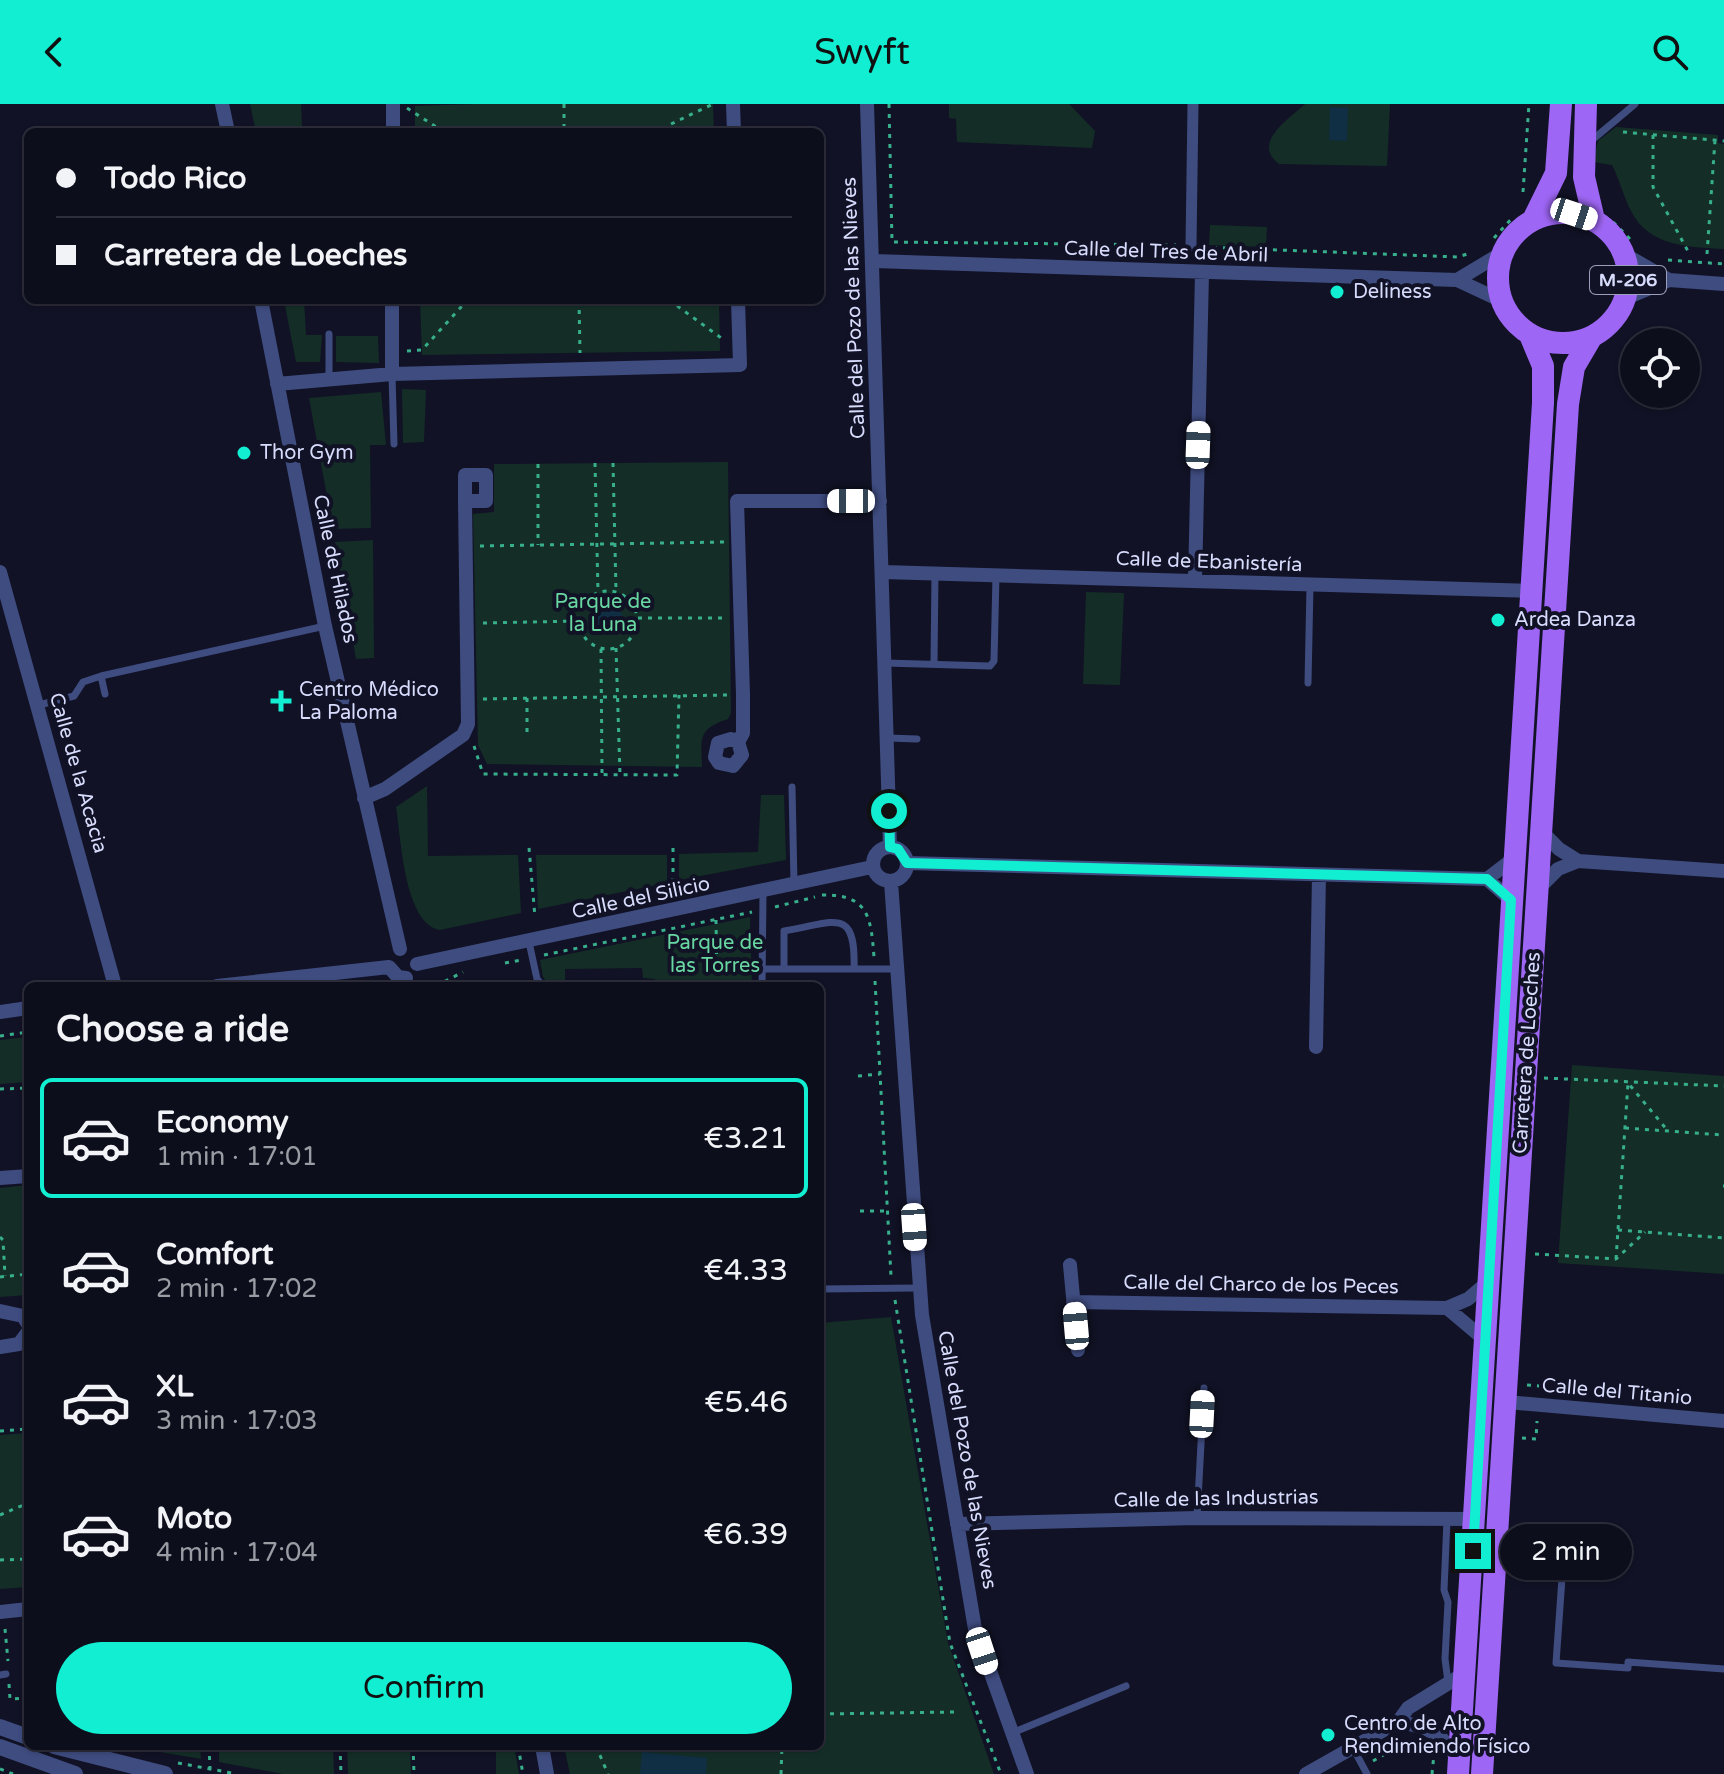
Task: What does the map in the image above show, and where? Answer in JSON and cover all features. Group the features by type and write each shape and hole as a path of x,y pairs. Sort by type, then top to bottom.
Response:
{"main road":[{"path":"1561,104 1556,173 1522,214 1511,238 1496,247 1498,272 1502,301 1517,325 1530,335 1555,343 1591,338"},
{"path":"1586,104 1583,148 1587,198 1594,220"},
{"path":"1522,214 1574,214 1594,220"},
{"name":"M-206","path":"1591,338 1616,317 1626,298 1629,279 1624,254 1611,234 1594,220"},
{"name":"Carretera de Loeches","path":"1458,1768 1457,1679 1475,1519 1513,859 1533,591 1543,366 1530,335"},
{"name":"Carretera de Loeches","path":"1482,1774 1568,404 1574,367 1591,338"}],"street":[{"path":"222,104 227,128"},
{"path":"393,128 396,104"},
{"path":"733,104 734,128"},
{"name":"Calle del Pozo de las Nieves","path":"867,104 890,847"},
{"path":"1191,246 1193,104"},
{"path":"1457,280 1496,247"},
{"path":"1624,254 1669,280 1724,284"},
{"name":"Calle del Tres de Abril","path":"874,261 1457,280 1502,301"},
{"path":"1195,581 1202,273"},
{"path":"1626,298 1669,280"},
{"name":"Calle de Hilados","path":"262,304 325,626 400,949"},
{"path":"392,304 392,374"},
{"path":"277,384 329,377 392,374 740,365 738,304"},
{"path":"364,798 385,789 463,735 468,724 464,623 465,501"},
{"path":"738,742 743,733 743,694 737,501 880,501"},
{"name":"Calle de la Acacia","path":"0,572 114,982"},
{"name":"Calle de Ebanistería","path":"883,572 1533,591"},
{"path":"1541,831 1559,849 1578,861"},
{"path":"890,847 898,849 907,863 901,878 891,882 882,880 872,867 874,857 881,849 890,847"},
{"path":"907,863 1487,879 1513,859"},
{"path":"1538,889 1558,869 1578,861 1724,871"},
{"name":"Calle del Silicio","path":"417,964 763,893 872,867"},
{"path":"1316,1047 1319,875"},
{"path":"1487,879 1511,900"},
{"name":"Calle del Pozo de las Nieves","path":"891,882 918,1288 975,1629 1010,1734 1027,1774"},
{"path":"400,949 415,956 417,964 407,982 389,967 389,959 400,949"},
{"path":"253,982 389,967"},
{"path":"0,1012 24,1009"},
{"path":"0,1178 24,1176"},
{"path":"1070,1265 1078,1350"},
{"path":"1485,1340 1447,1308 1468,1299 1488,1282"},
{"name":"Calle del Charco de los Peces","path":"1073,1302 1447,1308"},
{"path":"0,1311 24,1318"},
{"path":"0,1347 19,1344 24,1337"},
{"name":"Calle del Titanio","path":"1507,1402 1724,1421"},
{"name":"Calle de las Industrias","path":"957,1524 1197,1518 1475,1519"},
{"path":"0,1612 24,1609"},
{"path":"1306,1774 1398,1722 1408,1708 1457,1679"},
{"path":"1398,1722 1435,1731 1448,1742 1458,1768"},
{"path":"0,1727 24,1736"},
{"path":"0,1747 76,1774 82,1754"},
{"path":"68,1750 165,1774"},
{"path":"543,1750 547,1774"}],"lane":[{"path":"1583,148 1635,104"},
{"path":"329,334 329,377"},
{"path":"392,374 394,444"},
{"path":"934,664 935,573"},
{"path":"885,663 990,666 994,661 996,575"},
{"path":"1308,683 1310,586"},
{"path":"39,705 74,696 83,682 101,676 325,626"},
{"path":"101,676 105,694"},
{"path":"888,738 917,739"},
{"path":"792,787 794,885"},
{"path":"762,982 763,893"},
{"path":"784,969 784,931 836,923 847,926 854,935 854,969"},
{"path":"529,942 541,982"},
{"path":"762,969 896,969"},
{"path":"824,1289 918,1288"},
{"path":"1197,1518 1204,1388"},
{"path":"1447,1518 1445,1659 1457,1679"},
{"path":"1563,1564 1556,1663 1628,1668 1628,1662 1724,1669"},
{"path":"1010,1734 1126,1686"},
{"path":"1353,1748 1365,1770"}],"path":[{"path":"396,104 437,128"},
{"path":"564,104 564,128"},
{"path":"668,128 713,104"},
{"path":"889,104 892,242 1191,246 1458,257 1469,253"},
{"path":"1496,247 1522,214 1529,104"},
{"path":"1615,131 1724,141"},
{"path":"1653,135 1653,187 1689,253"},
{"path":"1707,254 1715,140"},
{"path":"392,351 422,350 462,304"},
{"path":"579,304 580,369"},
{"path":"674,304 720,340 739,339"},
{"path":"595,463 598,592"},
{"path":"613,463 616,591"},
{"path":"538,464 538,545"},
{"path":"465,547 738,542"},
{"path":"616,591 634,606 638,618 628,642 616,648 601,649 582,634 579,621 581,609 598,592 616,591"},
{"path":"638,618 739,618"},
{"path":"464,623 579,621"},
{"path":"616,648 620,775"},
{"path":"601,649 602,775"},
{"path":"467,699 743,694"},
{"path":"463,735 474,747 483,774 677,775 679,695"},
{"path":"527,698 527,738"},
{"path":"529,848 535,917"},
{"path":"673,848 673,887"},
{"path":"493,966 716,920 717,982"},
{"path":"444,982 467,971"},
{"path":"0,1036 24,1033"},
{"path":"858,1076 880,1074"},
{"path":"1543,1087 1543,1078 1724,1086"},
{"path":"1616,1259 1628,1083"},
{"path":"1628,1083 1668,1131"},
{"path":"0,1089 24,1088"},
{"path":"1625,1128 1724,1135"},
{"path":"860,1211 885,1211"},
{"path":"1618,1230 1724,1238"},
{"path":"1532,1253 1616,1259 1645,1232"},
{"path":"0,1237 3,1240 2,1277 24,1274"},
{"path":"1520,1438 1536,1439 1540,1386 1523,1385"},
{"path":"0,1431 24,1429"},
{"path":"0,1515 24,1505"},
{"path":"0,1560 24,1559"},
{"path":"824,1714 954,1712"},
{"path":"1365,1770 1416,1738"},
{"path":"1432,1774 1433,1747"},
{"path":"209,1750 210,1768"},
{"path":"340,1750 341,1774"},
{"path":"413,1750 414,1774"},
{"path":"519,1750 523,1774"},
{"path":"598,1750 608,1774"},
{"path":"781,1774 782,1750"},
{"path":"0,1769 13,1774"}],"green space":[{"path":"250,104 301,104 302,127 255,128"},
{"path":"713,104 714,128 415,128 415,106"},
{"path":"949,104 1069,104 1095,131 1092,148 957,142 956,119 949,118"},
{"path":"1305,104 1390,104 1387,166 1279,164 1271,156 1271,140 1282,124"},
{"path":"1616,127 1718,135 1718,143 1724,144 1724,249 1671,243 1648,232 1639,223 1612,165 1593,162 1598,141"},
{"path":"1210,225 1267,227 1266,247 1209,245"},
{"path":"285,304 304,304 306,335 322,335 320,362 296,362"},
{"path":"420,304 719,304 720,351 422,355"},
{"path":"336,336 378,336 379,363 336,362"},
{"path":"402,389 426,390 424,442 403,443"},
{"path":"381,392 386,445 370,445 371,528 333,529 309,398"},
{"name":"Parque de la Luna","path":"728,462 731,713 728,719 711,726 703,736 702,767 487,764 478,745 473,514 494,512 494,464"},
{"path":"373,540 374,658 356,659 335,542"},
{"path":"1086,592 1124,593 1120,685 1083,684"},
{"path":"427,786 428,856 518,855 521,913 440,930 428,924 419,912 406,878 396,807"},
{"path":"761,795 784,795 786,860 679,880 679,854 758,852"},
{"path":"536,855 667,855 667,883 538,909"},
{"name":"Parque de las Torres","path":"750,917 752,982 655,982 655,979 643,978 642,968 565,969 565,981 546,981 540,960"},
{"path":"24,1037 24,1082 0,1084 0,1040"},
{"path":"1572,1065 1724,1076 1724,1274 1558,1263"},
{"path":"24,1185 24,1295 0,1297 0,1188"},
{"path":"891,1317 948,1643 994,1774 570,1774 565,1750 824,1750 824,1323"},
{"path":"24,1433 24,1587 0,1589 0,1435"},
{"path":"148,1750 200,1750 201,1759"},
{"path":"219,1750 333,1750 334,1774 283,1774 219,1762"},
{"path":"347,1750 410,1750 411,1774 348,1774"},
{"path":"496,1750 515,1750 519,1774 496,1774"}],"water":[{"path":"1330,107 1348,108 1347,141 1329,140"},
{"path":"609,606 619,610 623,620 619,630 609,634 599,630 595,620 599,610"},
{"path":"642,1752 707,1758 706,1774 640,1774"}],"place":[{"name":"Deliness","path":"1337,292"},
{"name":"Thor Gym","path":"244,453"},
{"name":"Ardea Danza","path":"1498,620"},
{"name":"Centro Médico La Paloma","path":"281,701"},
{"name":"Centro de Alto Rendimiendo Físico","path":"1328,1735"}],"route":[{"path":"889,811 890,847 898,849 907,863 1487,879 1511,900 1473,1551"}]}
